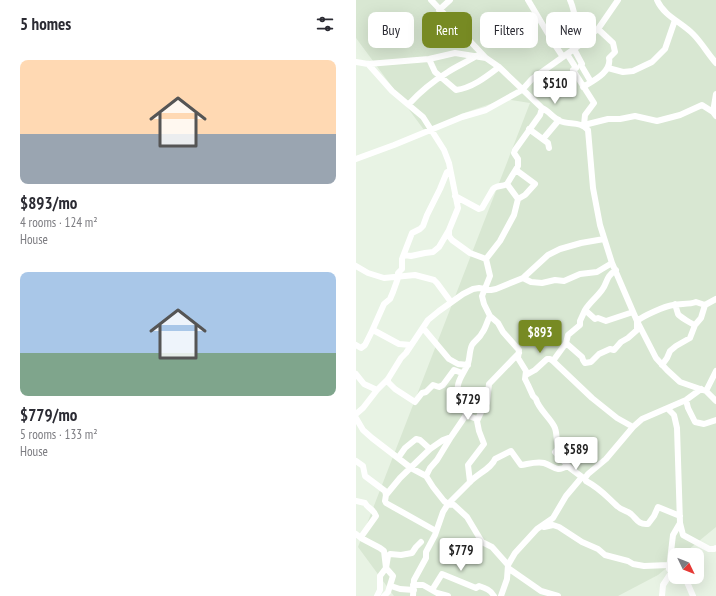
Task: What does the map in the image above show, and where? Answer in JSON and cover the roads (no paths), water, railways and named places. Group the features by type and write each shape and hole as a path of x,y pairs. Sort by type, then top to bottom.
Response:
{"street":[{"path":"431,0 486,58 499,67 542,108 565,123 577,123 584,125 608,119 620,119 635,116 657,121 680,115 702,105 715,114"},
{"path":"439,10 450,0"},
{"path":"528,0 553,42 576,68 573,70 594,103 585,115 584,125 588,130 593,188 604,240 612,263 637,321 656,358 662,365 680,382 708,392 716,401"},
{"path":"570,0 574,7 574,12"},
{"path":"583,87 592,82 608,68 610,61 609,58 615,52 613,43 598,28 618,0"},
{"path":"656,0 660,6 693,35 716,63"},
{"path":"608,68 623,72 633,71 652,62 665,50 675,20"},
{"path":"356,159 462,117 486,110 522,90 532,79 574,49 582,64 581,65 592,82"},
{"path":"356,62 368,64 429,59 455,53 486,58"},
{"path":"409,104 418,97 424,89 450,71 476,56"},
{"path":"429,59 435,72 456,90 478,82 499,67"},
{"path":"368,64 392,91 409,104 422,117 431,129 444,150 458,208 449,230 439,247 433,252 411,256 404,255"},
{"path":"715,114 716,94"},
{"path":"455,196 479,209 482,208 495,186 503,186 507,184 518,166 518,159 514,153 540,115 542,108"},
{"path":"543,139 559,120"},
{"path":"529,129 548,143 548,148"},
{"path":"486,259 500,241 514,215 518,199 525,195 535,184 516,170"},
{"path":"356,345 362,348 365,345 384,304 390,299 398,278 398,273 402,269 402,262 412,233 420,230 423,226 427,214 447,172 450,171"},
{"path":"507,184 518,199"},
{"path":"449,230 449,236 452,240 470,253 486,259"},
{"path":"356,414 388,379 401,358 412,346 428,320 462,294 480,288 485,290 496,289 523,278 548,255 560,249 581,243 604,240"},
{"path":"486,259 490,276 482,296 484,304 490,316 498,323 503,332 519,350 518,358 526,371 525,379 557,433 557,444 559,448 555,452 567,466 602,491 617,507 630,514 643,525 648,524 658,507 680,516"},
{"path":"523,278 531,282 542,283 555,280 564,281 580,274 597,272 612,263"},
{"path":"356,266 368,273 382,278 398,278 415,275 434,280 451,302"},
{"path":"553,361 566,343 568,335 580,325 585,310 594,298 602,291 606,280 611,273 616,270"},
{"path":"662,365 670,351 690,338 695,325 701,318 705,305 716,298"},
{"path":"637,321 642,317 675,304 696,302 705,305"},
{"path":"675,304 678,314 695,325"},
{"path":"585,310 594,319 598,318 606,321 633,312"},
{"path":"466,415 463,406 464,402 458,391 458,382 468,365 468,357 472,345 482,333 490,316"},
{"path":"566,343 579,354 585,362 591,362 594,361 599,354 610,349 614,350 621,342 635,333 637,330 637,321"},
{"path":"423,328 449,359 458,364 468,365"},
{"path":"372,331 380,333 399,344 412,346"},
{"path":"470,482 468,465 484,444 479,431 478,419 487,403 489,384 519,354"},
{"path":"526,375 550,359 592,398 618,418 633,427"},
{"path":"388,379 388,382 392,386 415,402 422,392 426,392 433,385 439,387 443,385 454,370 462,373"},
{"path":"501,596 507,579 508,566 515,554 542,526 553,518 566,496 588,474 606,459 633,427 642,419 708,392 716,371"},
{"path":"356,374 364,384 378,390"},
{"path":"464,402 486,391 488,392"},
{"path":"686,400 695,422 704,424 716,420"},
{"path":"668,409 674,415 676,428 680,523 683,535 709,548 716,548"},
{"path":"466,415 478,419"},
{"path":"426,476 466,415"},
{"path":"356,418 363,430 411,468 426,476 444,501 448,504 454,505 467,517 482,542 492,547 508,566 541,591 558,596"},
{"path":"436,531 386,503 385,501 386,495 400,478 430,449 443,440 451,437"},
{"path":"398,458 405,448 416,439 420,440 430,449"},
{"path":"413,591 414,580 426,558 426,552 443,512 448,504 478,474 493,465 495,459 511,451 521,465 544,463 558,469 562,469 567,466"},
{"path":"356,461 363,466 365,476 385,491 386,495"},
{"path":"356,501 365,503 367,507 372,509 376,516 358,535 384,551 386,568 393,576 391,586 384,596"},
{"path":"672,548 674,535 680,523"},
{"path":"542,526 553,525 559,527 582,542 598,549 605,555 628,561 633,564 644,566 668,565"},
{"path":"377,596 380,590 380,576 386,568 388,556 390,554 400,555 412,553 421,542"},
{"path":"432,590 442,574 476,588 479,586 492,592 494,596"},
{"path":"662,596 663,585 668,580"},
{"path":"688,584 693,596"},
{"path":"391,586 413,591 423,585 448,596"}]}
